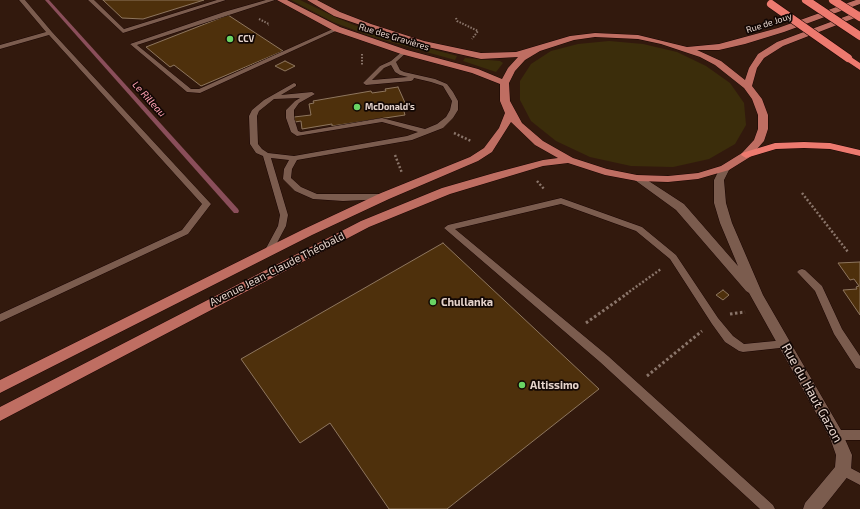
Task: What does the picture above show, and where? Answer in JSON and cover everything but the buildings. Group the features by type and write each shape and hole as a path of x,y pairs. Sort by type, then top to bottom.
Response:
{"highway":[{"path":"806,0 860,36"},
{"path":"832,0 860,17"},
{"path":"768,2 860,67"},
{"path":"746,156 775,146 804,144 830,146 860,153"}],"main road":[{"name":"Rue des Gravières","path":"281,0 337,29 404,52 476,70 506,83"},
{"name":"Rue des Gravières","path":"311,0 337,14 368,26 422,43 464,53 495,57 517,55 573,38 595,35 638,37 682,47"},
{"name":"Rue de Jouy","path":"682,47 719,47 742,42 781,30 860,1"},
{"path":"747,86 753,68 761,56 780,44 860,13"},
{"path":"537,49 522,58 511,70 506,83 505,100 510,113 518,125 539,144 569,160 605,172 637,178 668,179 698,176 725,168 746,156 758,141 763,129 763,115 757,99 747,86 718,63 682,47"},
{"name":"Avenue Jean-Claude Théobald","path":"0,387 268,252 385,196 474,159 488,150 504,128 510,113"},
{"name":"Avenue Jean-Claude Théobald","path":"0,414 365,224 446,191 523,167 569,160"}],"street":[{"name":"Rue du Haut Gazon","path":"725,168 719,180 720,203 758,296 836,435 844,455 843,470"},
{"name":"Rue du Haut Gazon","path":"637,178 680,207 758,296"},
{"path":"810,509 843,470"}],"lane":[{"path":"0,318 185,232 208,204 50,33 22,0"},
{"path":"91,0 123,30 223,0"},
{"path":"272,0 226,13 132,44 189,91 200,91 337,29"},
{"path":"0,47 50,33"},
{"path":"404,52 393,62 382,67 366,83 418,78"},
{"path":"294,85 266,100 256,110 254,116 254,144 266,155 294,158 409,138 440,126 449,118 454,110 455,101 451,93 445,85 433,80 402,74 393,62"},
{"path":"266,100 284,96 312,94 297,102 290,110 290,118 295,132 300,134 382,120 427,132"},
{"path":"266,155 284,215 282,226 268,252"},
{"path":"294,158 288,169 287,179 298,189 316,197 343,198 385,196"},
{"path":"769,509 573,333 448,228 561,201 639,229 675,259 715,321 729,339 743,348 785,344"},
{"path":"802,272 819,289 838,331 856,356 860,365"},
{"path":"836,435 860,435"},
{"path":"843,470 860,479"}],"path":[{"path":"456,18 457,21 478,31 471,41"},
{"path":"254,21 260,19 269,24 268,25"},
{"path":"523,167 555,202"},
{"path":"802,193 848,252"},
{"path":"573,333 675,259"},
{"path":"634,387 724,315 765,310"}],"shaded area":[{"path":"291,0 300,0 337,18 376,34 457,56 455,60 373,37 333,22"},
{"path":"609,41 643,44 677,52 706,66 730,83 744,103 746,125 735,144 709,159 673,167 631,166 590,157 556,141 531,121 520,100 520,81 531,64 551,51 578,44"},
{"path":"465,58 500,61 503,63 496,72 463,61"}],"waterway":[{"name":"Le Rilleau","path":"47,0 236,211"}],"place":[{"name":"CCV","path":"230,39"},
{"name":"McDonald's","path":"357,107"},
{"name":"Chullanka","path":"433,302"},
{"name":"Altissimo","path":"522,385"}]}
